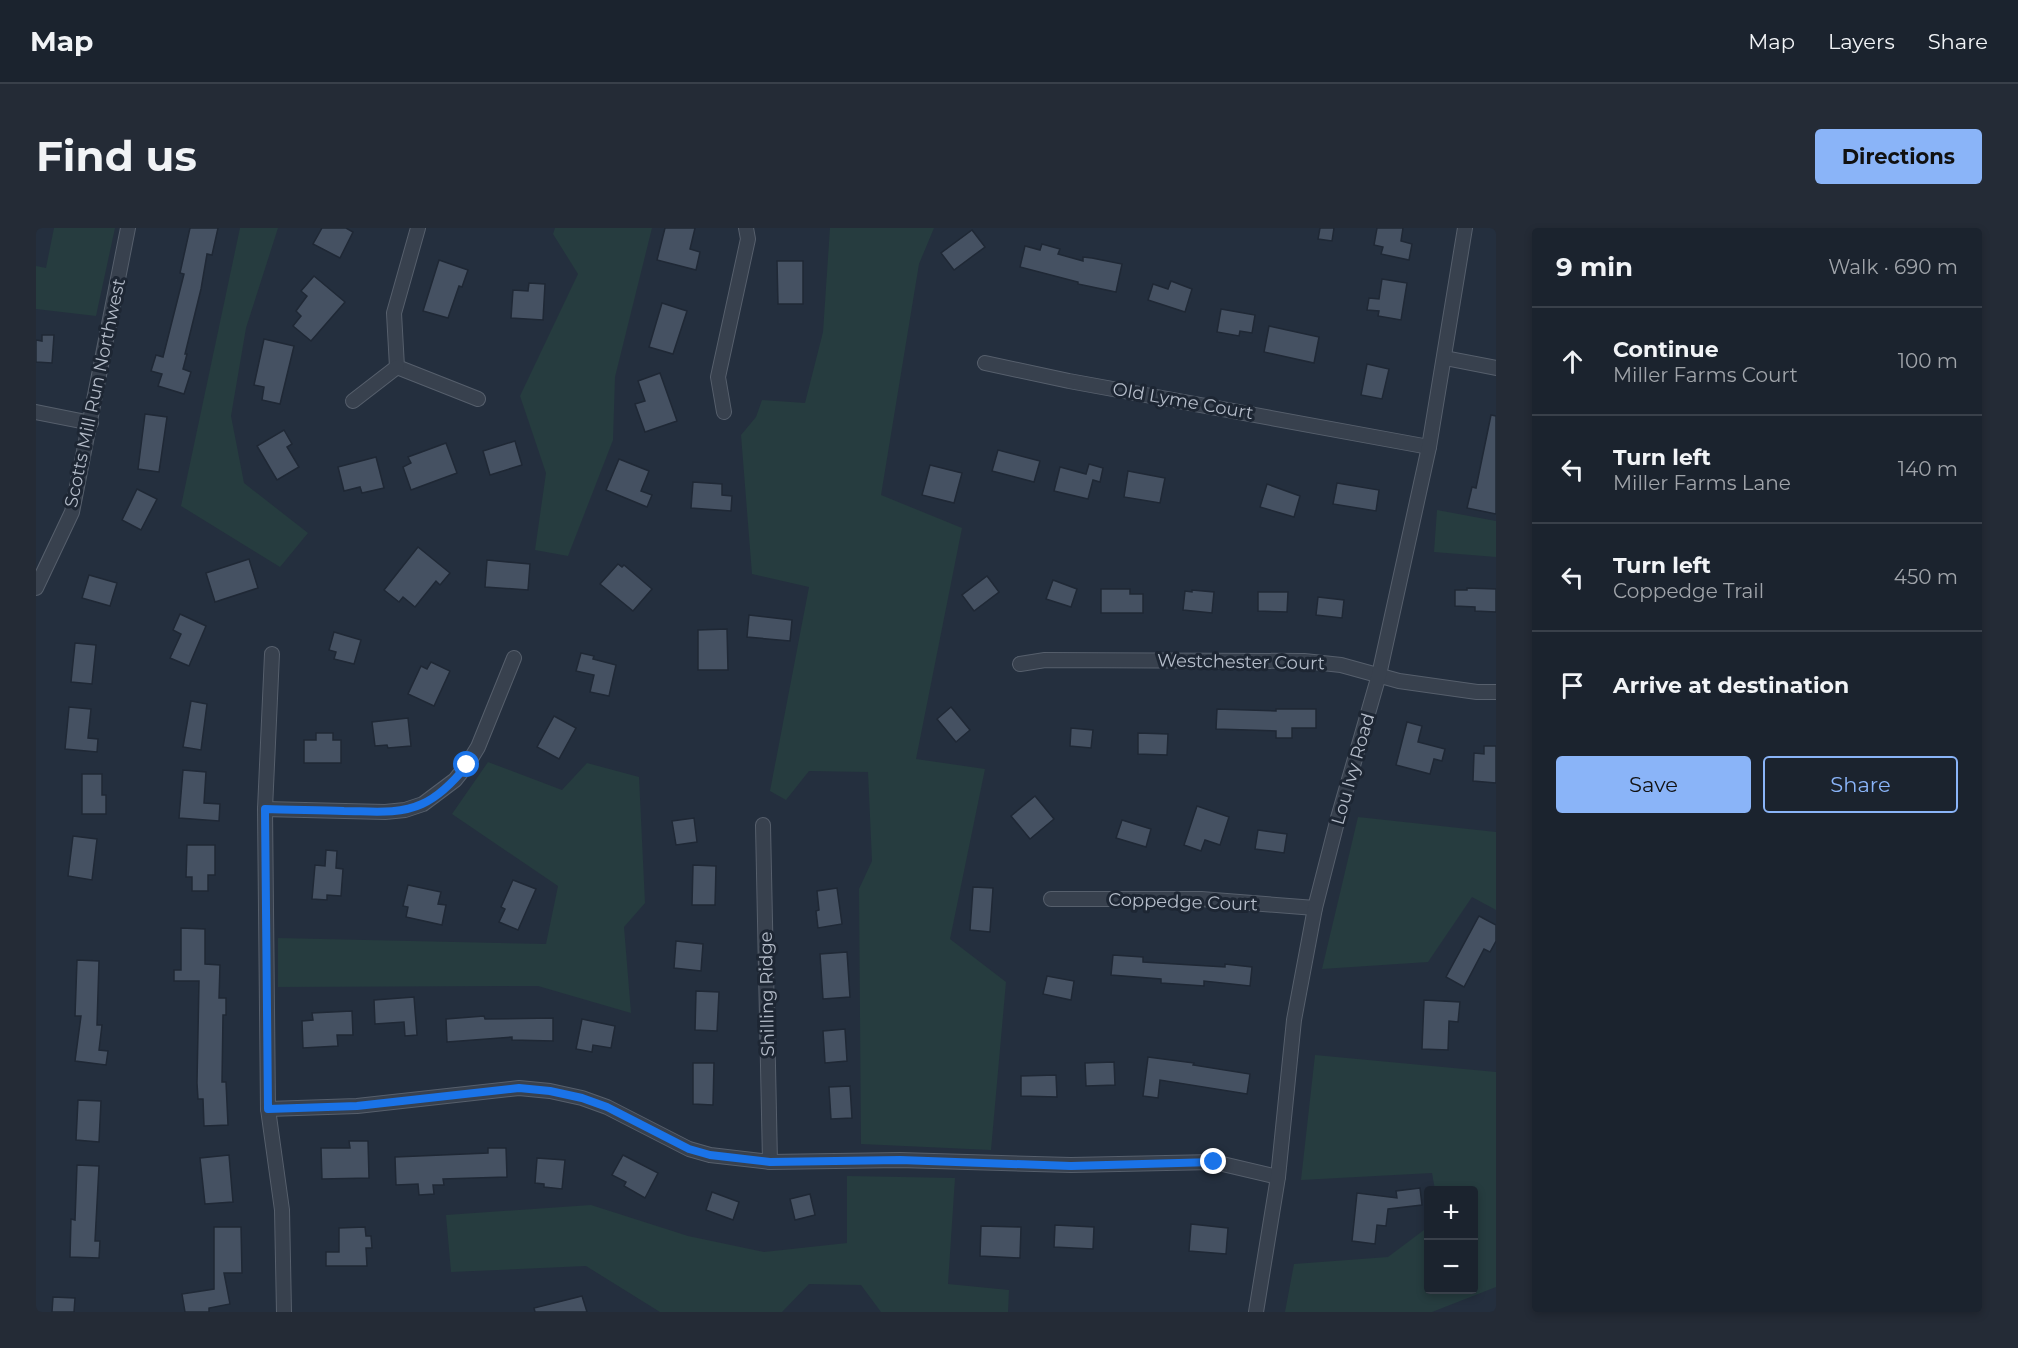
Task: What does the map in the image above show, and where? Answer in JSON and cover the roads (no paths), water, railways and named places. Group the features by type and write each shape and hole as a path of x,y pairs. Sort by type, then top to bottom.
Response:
{"street":[{"name":"Scotts Mill Run Northwest","path":"36,588 72,512 128,228"},
{"path":"398,367 394,313 418,228"},
{"path":"724,412 718,376 748,239 746,228"},
{"name":"Lou Ivy Road","path":"1256,1312 1278,1177 1294,1020 1315,908 1379,675 1429,447 1465,228"},
{"path":"1445,358 1496,368"},
{"name":"Old Lyme Court","path":"985,363 1069,381 1429,447"},
{"path":"398,367 478,399"},
{"path":"353,401 398,367"},
{"path":"36,412 91,423"},
{"path":"272,654 265,809 268,1109 282,1210 284,1312"},
{"path":"265,809 385,812 405,810 423,804 455,780 467,765 478,747 514,658"},
{"name":"Westchester Court","path":"1020,664 1046,660 1294,660 1341,665 1399,681 1477,692 1496,692"},
{"name":"Shilling Ridge","path":"764,825 770,1162"},
{"name":"Coppedge Court","path":"1051,899 1201,899 1315,908"},
{"path":"268,1109 357,1106 519,1088 550,1091 582,1098 607,1107 689,1149 710,1155 770,1162 900,1160 1071,1166 1214,1162 1278,1177"}]}
